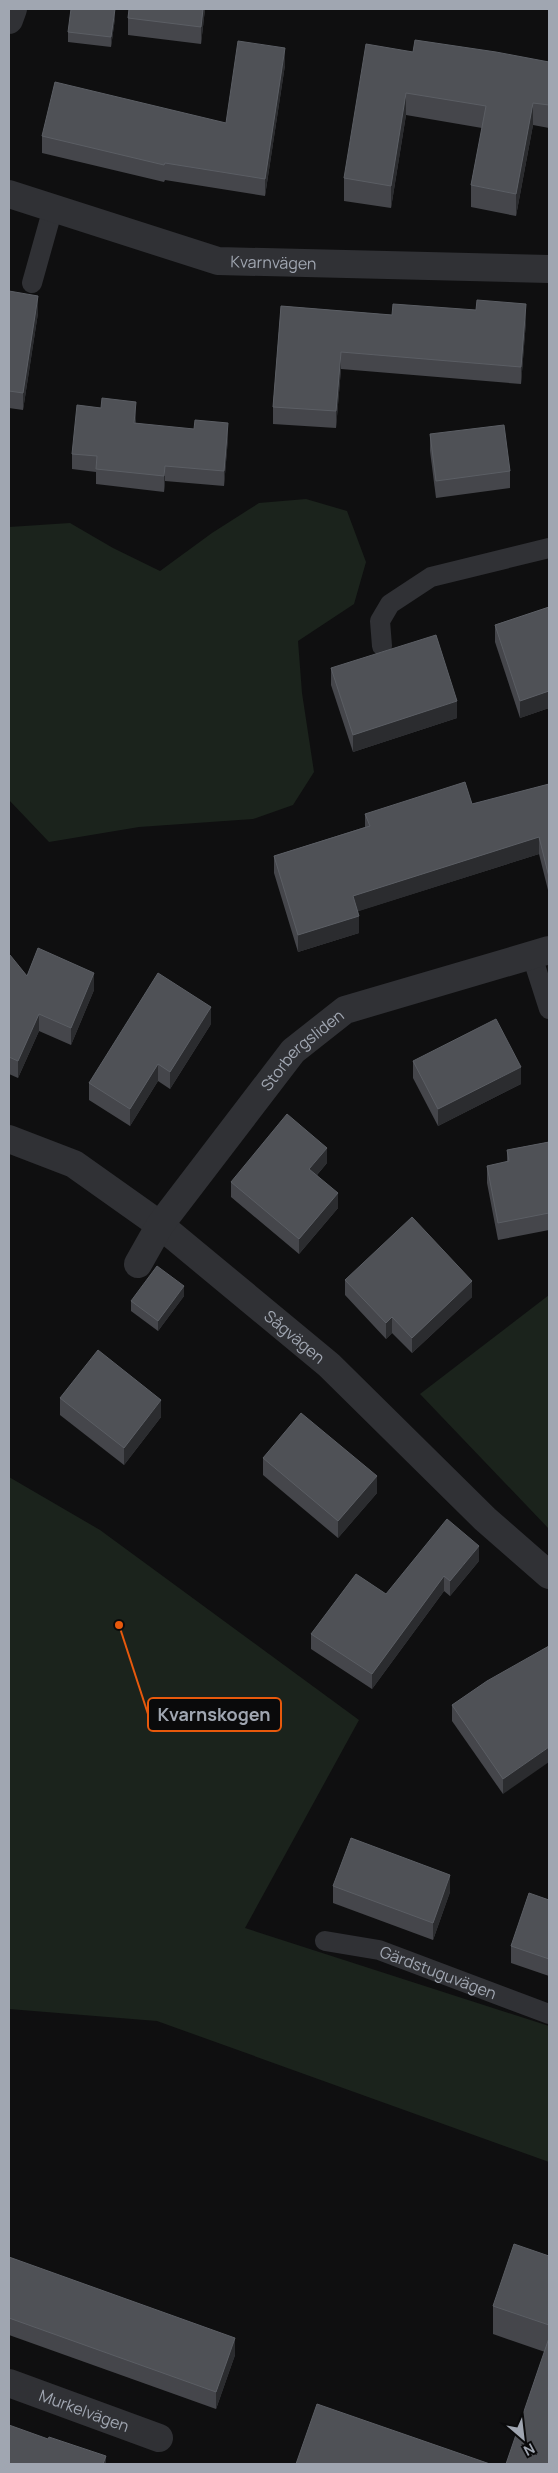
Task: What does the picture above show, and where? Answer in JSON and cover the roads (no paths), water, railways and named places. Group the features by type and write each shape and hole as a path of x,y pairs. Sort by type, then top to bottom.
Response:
{"street":[{"path":"9,20 13,9"},
{"name":"Kvarnvägen","path":"9,194 218,261 549,270"},
{"name":"Storbergsliden","path":"138,1264 160,1225 292,1051 345,1010 540,953"},
{"name":"Sågvägen","path":"9,1140 74,1164 160,1225 329,1365 484,1519 549,1575"},
{"name":"Murkelvägen","path":"9,2383 159,2438"}],"lane":[{"path":"32,283 53,208"},
{"path":"382,646 380,621 390,604 431,578 549,548"},
{"path":"540,953 549,1009"},
{"name":"Gärdstuguvägen","path":"324,1941 379,1950 549,2014"}],"place":[{"name":"Kvarnskogen","path":"119,1625"}]}
